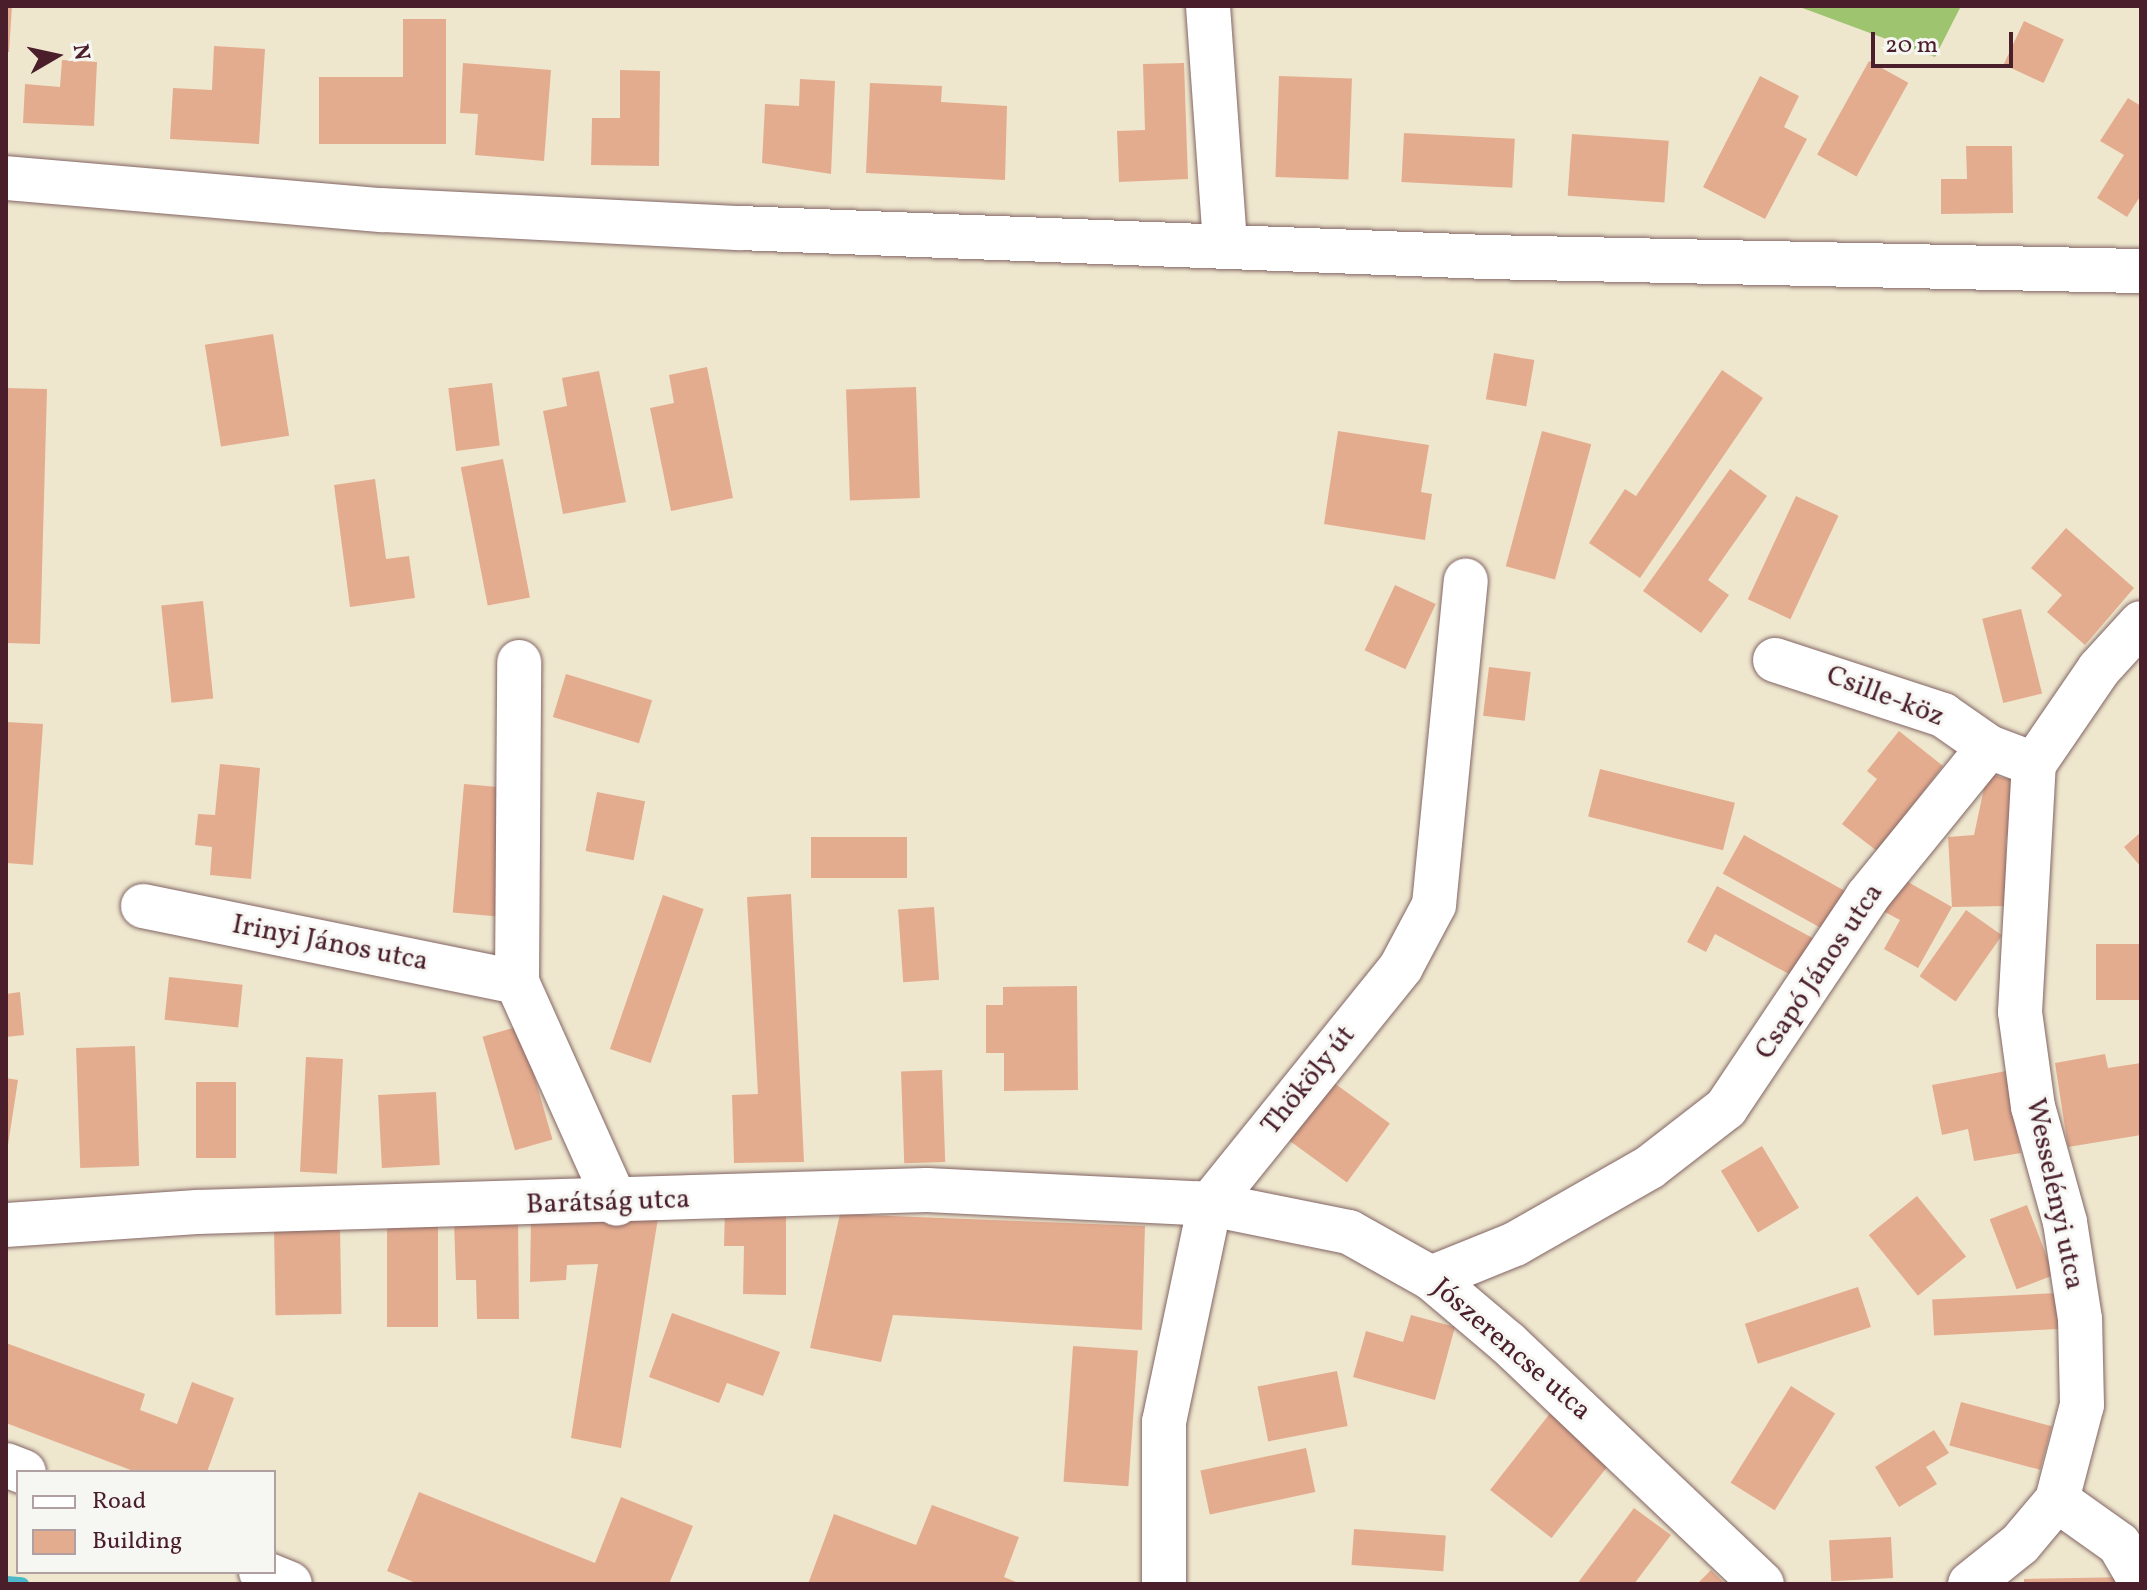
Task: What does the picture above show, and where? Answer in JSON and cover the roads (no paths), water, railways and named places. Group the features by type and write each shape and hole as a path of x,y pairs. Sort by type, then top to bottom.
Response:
{"street":[{"path":"1208,6 1225,245"},
{"path":"6,178 382,210 1225,245 2141,271"},
{"name":"Thököly út","path":"1164,1584 1164,1422 1210,1204 1401,967 1434,905 1466,581"},
{"path":"1989,747 2034,764 2099,669 2141,623"},
{"name":"Csille-köz","path":"1775,660 1943,715 1989,747"},
{"path":"519,662 517,982 617,1204"},
{"name":"Csapó János utca","path":"1431,1278 1515,1244 1650,1167 1726,1108 1867,897 1989,747"},
{"name":"Wesselényi utca","path":"1970,1584 2020,1544 2057,1500 2082,1405 2080,1319 2065,1222 2033,1107 2020,1012 2034,764"},
{"name":"Irinyi János utca","path":"143,906 517,982"},
{"name":"Barátság utca","path":"6,1225 197,1212 617,1204 927,1190 1210,1204"},
{"name":"Jószerencse utca","path":"1210,1204 1349,1232 1431,1278 1762,1584"},
{"path":"2057,1500 2119,1544 2141,1582"},
{"path":"266,1574 290,1584"}],"waterway":[{"path":"6,1583 22,1584"}]}
